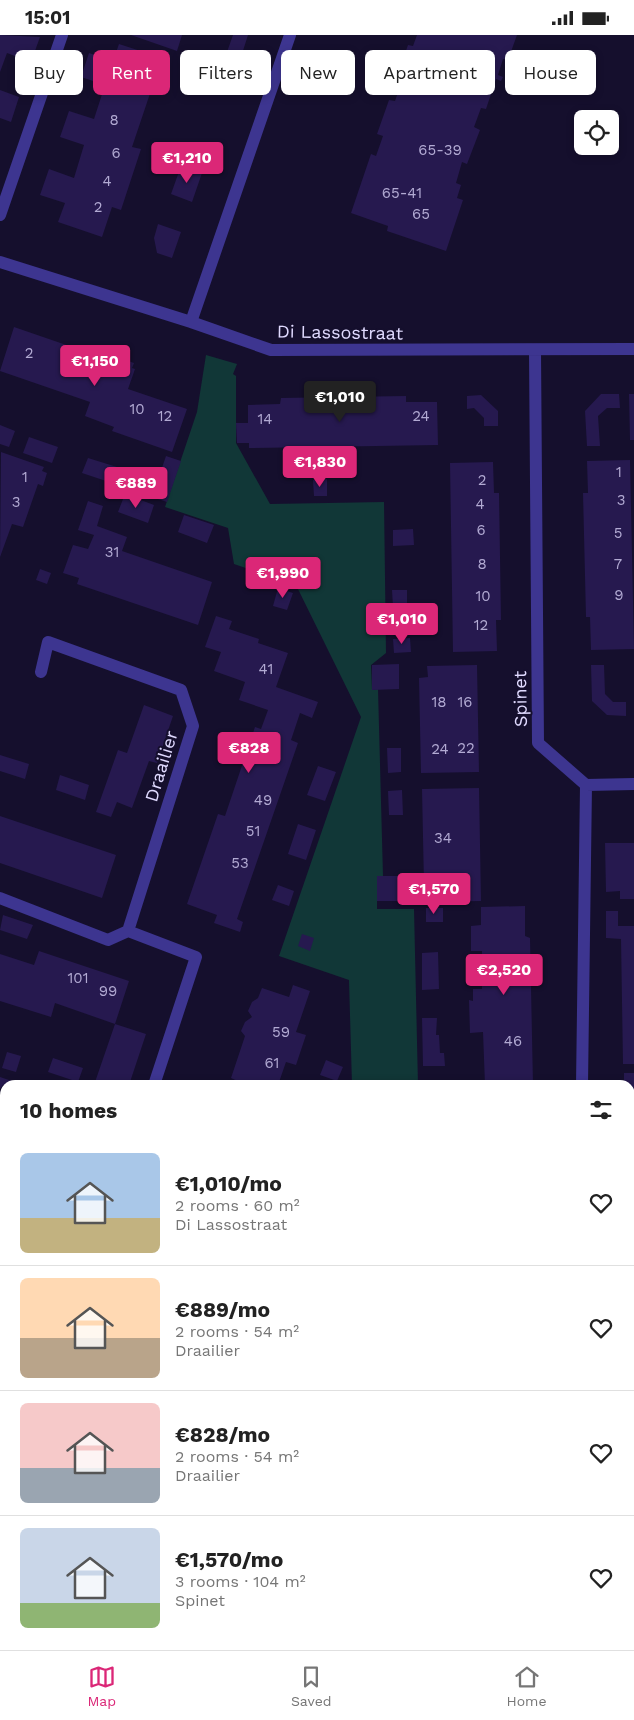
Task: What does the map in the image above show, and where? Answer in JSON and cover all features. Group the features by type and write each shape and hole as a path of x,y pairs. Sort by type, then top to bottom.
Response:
{"street":[{"path":"0,215 62,35"},
{"path":"191,322 290,35"},
{"name":"Di Lassostraat","path":"0,262 191,322 271,350 535,351 634,349"},
{"name":"Spinet","path":"535,351 538,743 586,785"},
{"name":"Draailier","path":"41,672 48,642 181,690 192,725 128,931"},
{"path":"582,1080 586,785 634,784"},
{"path":"0,898 108,940 128,931 196,957 156,1080"}],"green space":[{"path":"206,355 237,364 233,374 236,376 236,443 270,504 384,502 386,653 371,665 372,690 378,689 383,876 377,876 377,909 414,909 418,1080 352,1080 349,980 279,956 361,717 296,585 234,564 228,528 165,507 197,412"}],"building":[{"path":"0,35 40,37 35,50 15,50 15,56 7,53 0,72"},
{"path":"131,35 182,35 177,51"},
{"path":"233,35 248,35 243,50 228,50"},
{"path":"417,35 517,35 512,50 505,50 505,59 503,59 498,75 503,77 501,81 496,79 495,82 495,50 406,50 408,45 413,46"},
{"path":"119,44 137,50 117,50"},
{"path":"89,53 93,54 93,81 83,78 83,71"},
{"path":"0,90 19,97 11,122 0,118"},
{"path":"102,95 150,95 132,147 141,149 121,210 112,207 102,237 58,222 65,203 40,195 49,169 74,178 84,145 60,137 69,111 94,119"},
{"path":"397,95 491,95 486,109 481,108 474,127 480,130 467,164 462,162 456,183 461,185 457,198 463,200 446,251 387,231 388,226 351,213 371,154 376,156 383,136 377,134 389,100 395,101"},
{"path":"181,166 202,173 192,202 171,194"},
{"path":"158,224 181,232 172,258 157,253 154,238"},
{"path":"14,327 107,359 108,354 134,363 132,368 135,369 128,389 187,409 172,452 112,431 114,427 85,416 90,402 0,371"},
{"path":"601,394 619,394 620,408 607,408 598,416 600,446 587,446 585,411"},
{"path":"629,394 634,394 634,440 630,440"},
{"path":"481,395 498,411 498,426 484,426 484,418 474,408 467,409 467,396"},
{"path":"406,396 406,402 437,402 438,445 249,448 249,443 237,443 236,423 248,423 248,405 280,404 281,398"},
{"path":"0,425 15,431 9,447 0,444"},
{"path":"29,437 58,447 52,463 23,453"},
{"path":"1,452 44,467 42,471 47,473 43,486 38,484 23,527 12,524 0,557"},
{"path":"166,456 181,461 167,502 152,497"},
{"path":"88,458 117,467 112,483 82,473"},
{"path":"630,460 634,649 591,650 590,617 586,617 583,493 588,493 587,461"},
{"path":"493,462 494,493 499,493 501,620 496,620 497,651 453,652 450,463"},
{"path":"327,479 327,496 314,496 313,480"},
{"path":"125,494 154,505 148,523 118,512"},
{"path":"88,501 103,506 97,526 127,537 122,551 212,582 198,625 77,584 79,578 63,573 73,545 88,549 94,535 78,530"},
{"path":"184,515 214,525 207,543 178,532"},
{"path":"413,529 414,545 393,546 393,530"},
{"path":"40,569 51,573 47,584 36,580"},
{"path":"278,588 293,593 287,610 273,606"},
{"path":"392,590 407,590 407,606 393,607"},
{"path":"216,616 232,621 229,629 259,639 258,643 288,653 276,687 318,702 312,718 300,713 291,740 298,743 237,919 243,922 240,932 214,923 217,915 187,904 218,814 225,816 255,727 261,729 268,710 239,700 245,682 214,671 221,652 205,647"},
{"path":"410,638 411,652 394,653 393,639"},
{"path":"399,664 399,689 372,690 372,665"},
{"path":"477,665 479,772 421,773 419,678 428,677 427,666"},
{"path":"591,665 604,665 605,694 613,702 626,702 626,716 607,715 592,701"},
{"path":"144,705 173,716 157,763 149,761 132,808 117,802 111,817 96,812 118,750 127,753"},
{"path":"387,748 401,748 401,772 388,773"},
{"path":"0,755 29,764 25,779 0,771"},
{"path":"318,766 336,772 325,801 307,795"},
{"path":"60,775 89,785 85,800 56,790"},
{"path":"479,788 481,901 433,902 432,885 424,885 422,789"},
{"path":"402,790 403,815 389,815 388,791"},
{"path":"0,816 116,855 102,898 0,863"},
{"path":"298,824 316,830 306,860 288,854"},
{"path":"605,843 634,843 634,899 620,899 620,891 606,892"},
{"path":"377,876 404,876 405,901 377,901"},
{"path":"278,885 294,891 289,906 272,900"},
{"path":"525,906 525,936 530,938 533,1080 485,1080 483,1032 470,1033 469,1000 473,1001 473,989 482,989 482,951 471,951 471,926 481,925 481,907"},
{"path":"426,908 443,908 443,922 426,922"},
{"path":"606,911 618,911 618,926 634,926 634,1064 623,1064 621,939 606,938"},
{"path":"3,915 33,925 27,939 0,930"},
{"path":"302,934 314,938 310,951 298,946"},
{"path":"39,951 129,981 115,1024 55,1003 51,1017 0,1001 0,954 34,965"},
{"path":"438,952 439,989 422,990 422,953"},
{"path":"293,985 310,991 296,1032 306,1035 296,1065 286,1062 280,1080 235,1080 231,1078 245,1036 241,1031 245,1022 252,1017 248,1011 252,1002 258,998 262,988 289,997"},
{"path":"422,1018 437,1018 436,1035 439,1035 440,1053 444,1053 445,1066 423,1066"},
{"path":"115,1024 146,1034 131,1080 96,1080"},
{"path":"7,1052 21,1056 16,1072 2,1068"},
{"path":"53,1058 83,1068 79,1080 72,1080 48,1072"},
{"path":"326,1060 343,1067 337,1080 320,1075"},
{"path":"624,1073 634,1073 634,1080 624,1080"}]}
